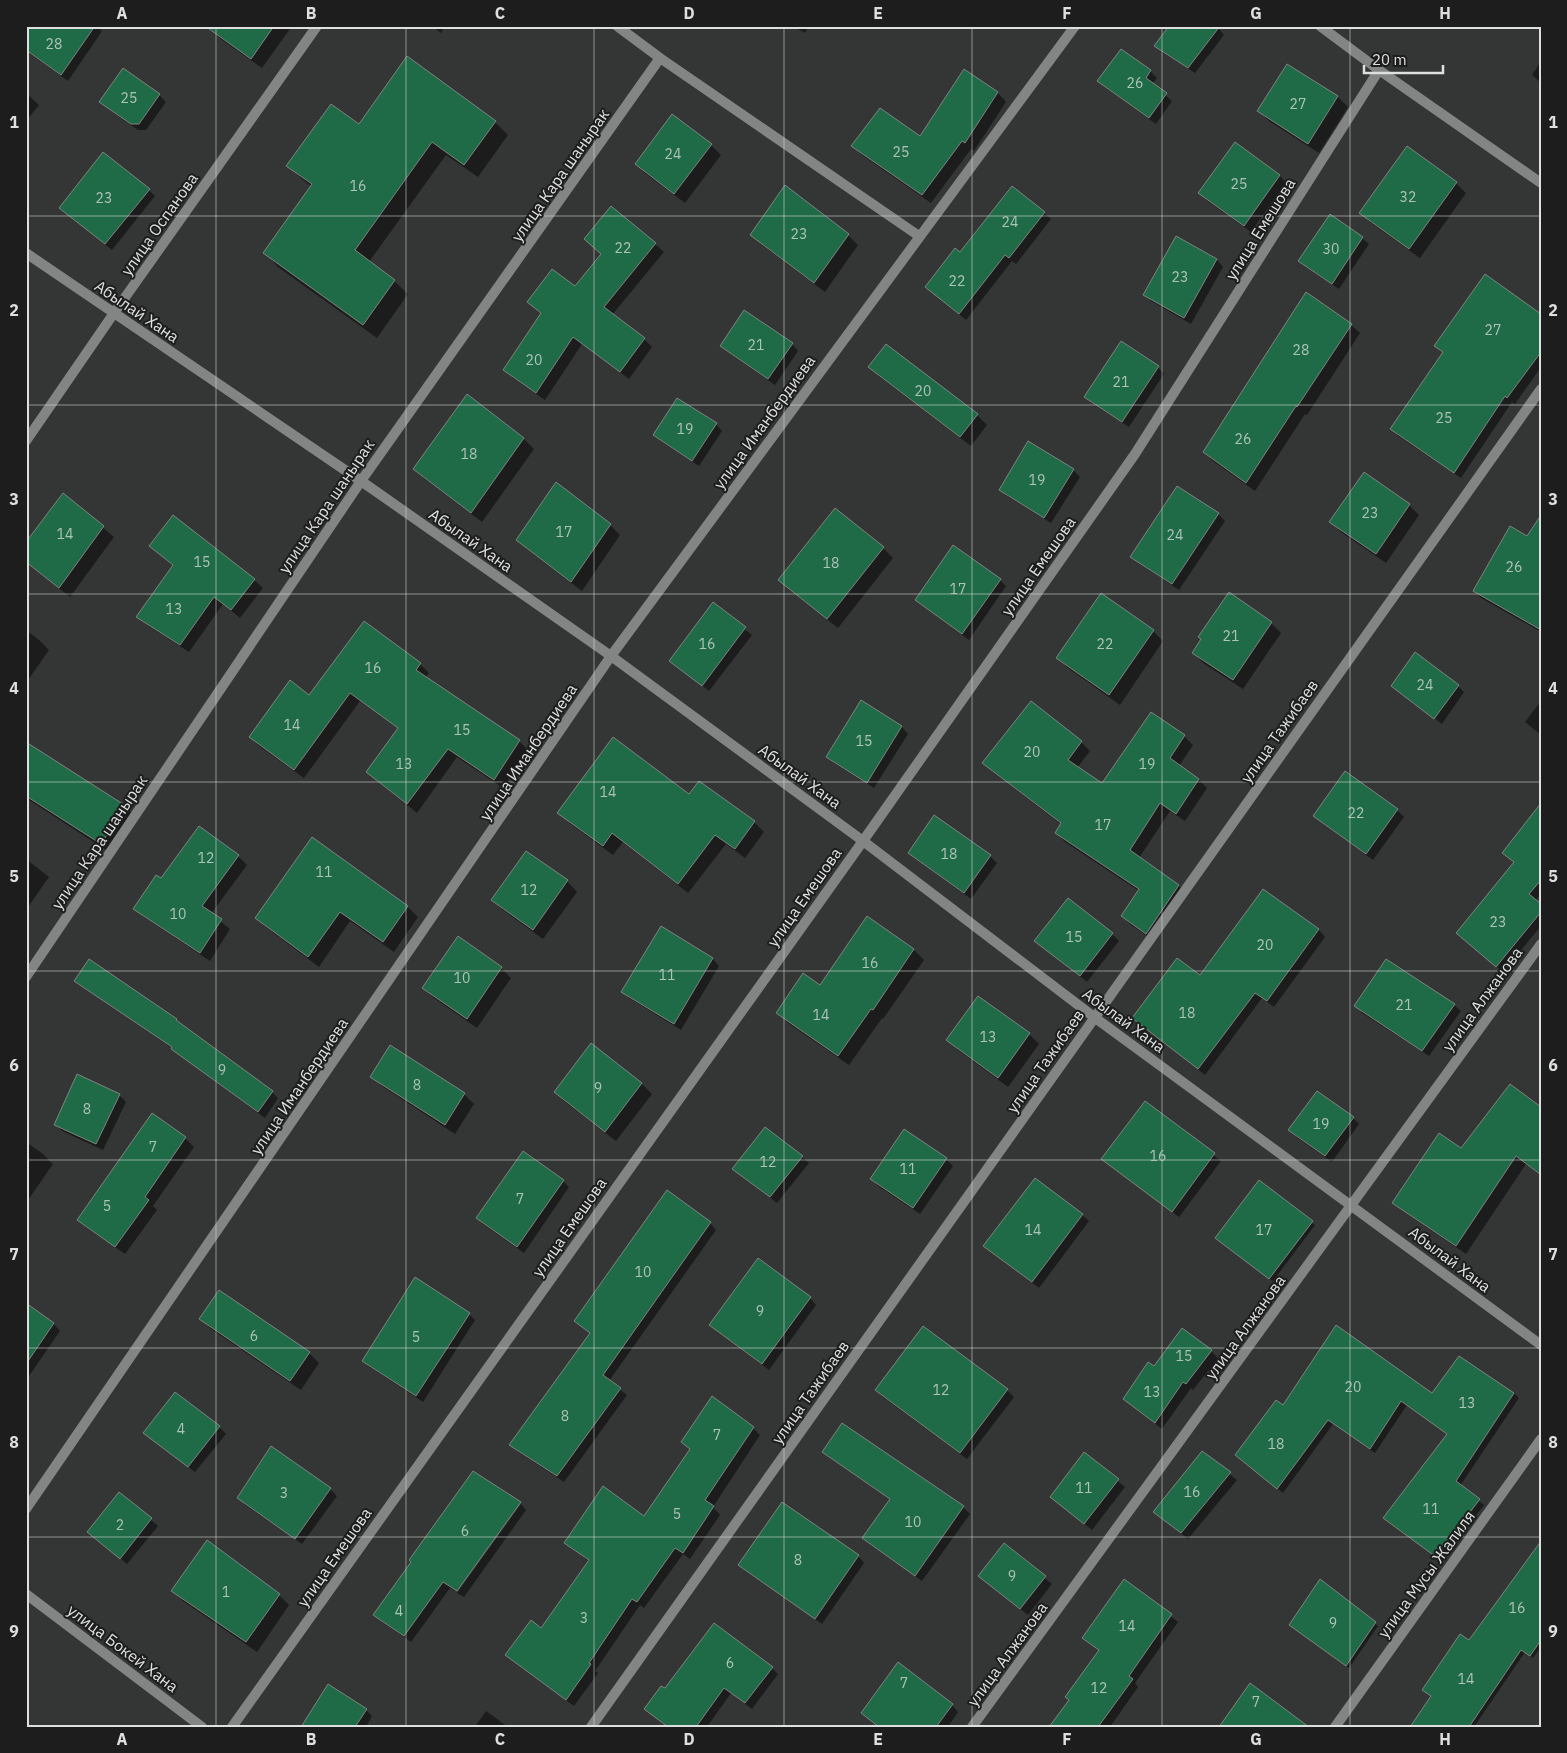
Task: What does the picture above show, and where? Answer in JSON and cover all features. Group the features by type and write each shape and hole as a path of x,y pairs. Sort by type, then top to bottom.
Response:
{"street":[{"name":"улица Оспанова","path":"26,441 317,26"},
{"path":"617,26 660,58 919,236"},
{"name":"улица Иманбердиева","path":"26,1509 611,656 1075,26"},
{"path":"1320,26 1379,70 1541,183"},
{"name":"улица Кара шанырак","path":"26,977 361,481 660,58"},
{"name":"улица Емешова","path":"232,1727 863,841 1135,454 1379,70"},
{"name":"Абылай Хана","path":"26,253 361,481 611,656 863,841 1094,1017 1541,1345"},
{"name":"улица Тажибаев","path":"591,1727 1541,389"},
{"name":"улица Алжанова","path":"972,1727 1541,944"},
{"name":"улица Мусы Жалиля","path":"1335,1727 1541,1439"},
{"name":"улица Бокей Хана","path":"26,1594 202,1727"}],"building":[{"path":"26,26 95,26 61,75 26,50"},
{"path":"205,26 274,26 251,59"},
{"path":"1169,26 1220,26 1188,68 1154,46"},
{"path":"1121,49 1151,70 1146,78 1167,93 1149,118 1097,81"},
{"path":"407,56 496,121 464,165 432,142 355,250 395,280 363,325 263,253 312,184 286,166 331,104 359,124"},
{"path":"1287,64 1338,96 1308,144 1257,111"},
{"path":"123,68 160,94 139,124 131,124 99,102"},
{"path":"964,69 998,92 965,143 962,141 922,195 851,146 880,108 920,136"},
{"path":"672,114 712,144 674,194 635,164"},
{"path":"1235,142 1280,175 1244,226 1198,193"},
{"path":"1407,146 1457,182 1409,249 1359,213"},
{"path":"103,152 150,189 105,244 59,208"},
{"path":"785,185 849,234 814,283 750,235"},
{"path":"1012,186 1045,212 1009,258 1005,255 959,314 925,287 955,248 960,252"},
{"path":"611,206 656,243 604,307 645,338 620,372 573,337 536,393 503,370 541,313 527,302 552,269 575,286 601,254 584,239"},
{"path":"1330,214 1363,237 1332,284 1298,261"},
{"path":"1176,236 1217,259 1184,318 1143,295"},
{"path":"1485,274 1541,314 1541,352 1507,398 1505,396 1454,473 1390,429 1443,352 1434,346"},
{"path":"1306,292 1352,324 1246,483 1203,452"},
{"path":"744,310 793,343 768,379 720,346"},
{"path":"1121,341 1159,366 1122,422 1084,397"},
{"path":"886,344 978,414 960,437 868,367"},
{"path":"467,394 524,438 471,513 413,469"},
{"path":"677,398 717,423 692,461 653,435"},
{"path":"1028,441 1074,469 1044,518 999,490"},
{"path":"1364,472 1410,504 1376,554 1329,522"},
{"path":"556,482 611,524 571,582 516,540"},
{"path":"1177,486 1219,513 1172,584 1130,557"},
{"path":"63,493 104,526 59,588 26,562 26,542"},
{"path":"835,508 884,547 827,619 778,580"},
{"path":"173,515 255,579 231,610 214,597 180,645 136,617 173,565 149,546"},
{"path":"1541,515 1541,630 1473,591 1510,526 1527,536"},
{"path":"953,545 1001,579 962,634 915,600"},
{"path":"1229,592 1272,622 1233,680 1192,653 1201,639 1198,637"},
{"path":"1101,593 1154,630 1109,695 1056,658"},
{"path":"713,602 746,627 702,686 669,661"},
{"path":"364,621 421,663 416,670 520,740 494,780 448,749 407,804 366,772 398,728 350,693 294,770 249,737 290,680 309,695"},
{"path":"1415,652 1459,685 1434,719 1391,686"},
{"path":"861,700 902,726 867,783 826,757"},
{"path":"1031,701 1082,741 1068,760 1102,783 1151,712 1185,735 1170,758 1199,779 1176,814 1160,803 1130,850 1179,885 1146,934 1121,916 1139,889 1055,833 1061,823 982,763"},
{"path":"613,737 689,794 699,781 755,821 735,849 715,835 678,884 612,833 603,846 557,813"},
{"path":"26,742 126,806 101,844 26,796"},
{"path":"1345,771 1398,809 1366,854 1313,816"},
{"path":"1541,803 1541,880 1529,894 1541,904 1541,912 1496,967 1456,933 1514,862 1502,853"},
{"path":"934,815 991,855 964,893 908,853"},
{"path":"199,826 239,855 202,906 222,919 200,953 133,909 156,875 161,878"},
{"path":"312,837 408,906 383,942 340,912 308,957 255,918"},
{"path":"526,851 568,880 533,930 491,900"},
{"path":"1263,889 1319,929 1267,1001 1255,993 1198,1069 1132,1018 1177,958 1200,975"},
{"path":"1068,898 1113,933 1080,976 1034,941"},
{"path":"867,916 914,949 873,1010 871,1009 838,1056 776,1013 803,973 820,985"},
{"path":"661,926 713,958 674,1024 621,992"},
{"path":"458,936 502,967 467,1019 422,988"},
{"path":"89,959 177,1019 273,1091 258,1112 171,1049 172,1047 74,981"},
{"path":"1386,959 1455,1004 1422,1051 1354,1006"},
{"path":"978,996 1030,1033 998,1078 946,1040"},
{"path":"591,1043 642,1083 605,1132 554,1092"},
{"path":"390,1045 465,1093 445,1125 370,1077"},
{"path":"77,1074 120,1094 96,1144 54,1125"},
{"path":"1510,1084 1541,1107 1541,1175 1516,1156 1456,1246 1392,1203 1439,1133 1461,1148"},
{"path":"1317,1091 1354,1117 1325,1156 1288,1130"},
{"path":"1145,1101 1215,1153 1172,1212 1101,1159"},
{"path":"152,1113 186,1137 145,1197 149,1200 115,1247 77,1220"},
{"path":"765,1127 803,1156 770,1197 732,1169"},
{"path":"904,1129 947,1158 913,1208 870,1179"},
{"path":"523,1151 564,1180 517,1247 476,1218"},
{"path":"1035,1178 1083,1214 1032,1282 983,1246"},
{"path":"1259,1180 1313,1221 1269,1279 1215,1238"},
{"path":"667,1190 711,1222 603,1375 621,1388 557,1476 509,1445 590,1333 574,1321"},
{"path":"758,1258 811,1297 762,1364 709,1325"},
{"path":"415,1277 470,1313 416,1396 362,1361"},
{"path":"219,1290 310,1352 290,1381 199,1319"},
{"path":"26,1303 54,1323 26,1364"},
{"path":"1336,1325 1432,1393 1459,1356 1514,1393 1456,1481 1480,1499 1436,1557 1383,1518 1447,1434 1401,1401 1370,1449 1328,1420 1277,1489 1235,1455 1276,1400 1283,1405"},
{"path":"923,1326 1008,1389 960,1453 875,1390"},
{"path":"1182,1328 1212,1350 1186,1384 1183,1382 1155,1423 1123,1399 1148,1362 1154,1366"},
{"path":"175,1392 220,1426 188,1467 143,1433"},
{"path":"712,1396 754,1427 705,1500 714,1506 683,1553 675,1548 637,1602 632,1599 566,1700 505,1655 531,1620 541,1628 589,1560 564,1543 603,1486 644,1516 690,1449 681,1442"},
{"path":"842,1423 964,1506 915,1576 862,1538 890,1499 822,1452"},
{"path":"271,1446 331,1488 295,1539 237,1498"},
{"path":"1202,1451 1231,1472 1181,1533 1153,1512"},
{"path":"1084,1452 1119,1479 1084,1524 1050,1497"},
{"path":"473,1471 521,1502 457,1591 443,1582 404,1636 373,1615 411,1562 409,1560"},
{"path":"119,1492 152,1518 120,1559 87,1532"},
{"path":"782,1502 859,1555 815,1619 738,1565"},
{"path":"207,1540 280,1594 246,1642 171,1591"},
{"path":"1541,1541 1541,1640 1530,1656 1521,1650 1469,1727 1410,1727 1431,1696 1422,1690 1460,1634 1469,1640"},
{"path":"1004,1543 1046,1576 1020,1609 978,1576"},
{"path":"1124,1579 1172,1614 1129,1676 1133,1679 1098,1727 1049,1727 1069,1700 1065,1697 1099,1650 1082,1638"},
{"path":"1320,1579 1376,1622 1346,1666 1289,1625"},
{"path":"714,1623 773,1667 745,1703 724,1688 696,1727 668,1727 644,1709 661,1686 665,1688"},
{"path":"898,1662 953,1704 936,1727 879,1727 861,1713"},
{"path":"1250,1683 1309,1727 1219,1727"},
{"path":"328,1684 367,1709 355,1727 301,1727"}]}
